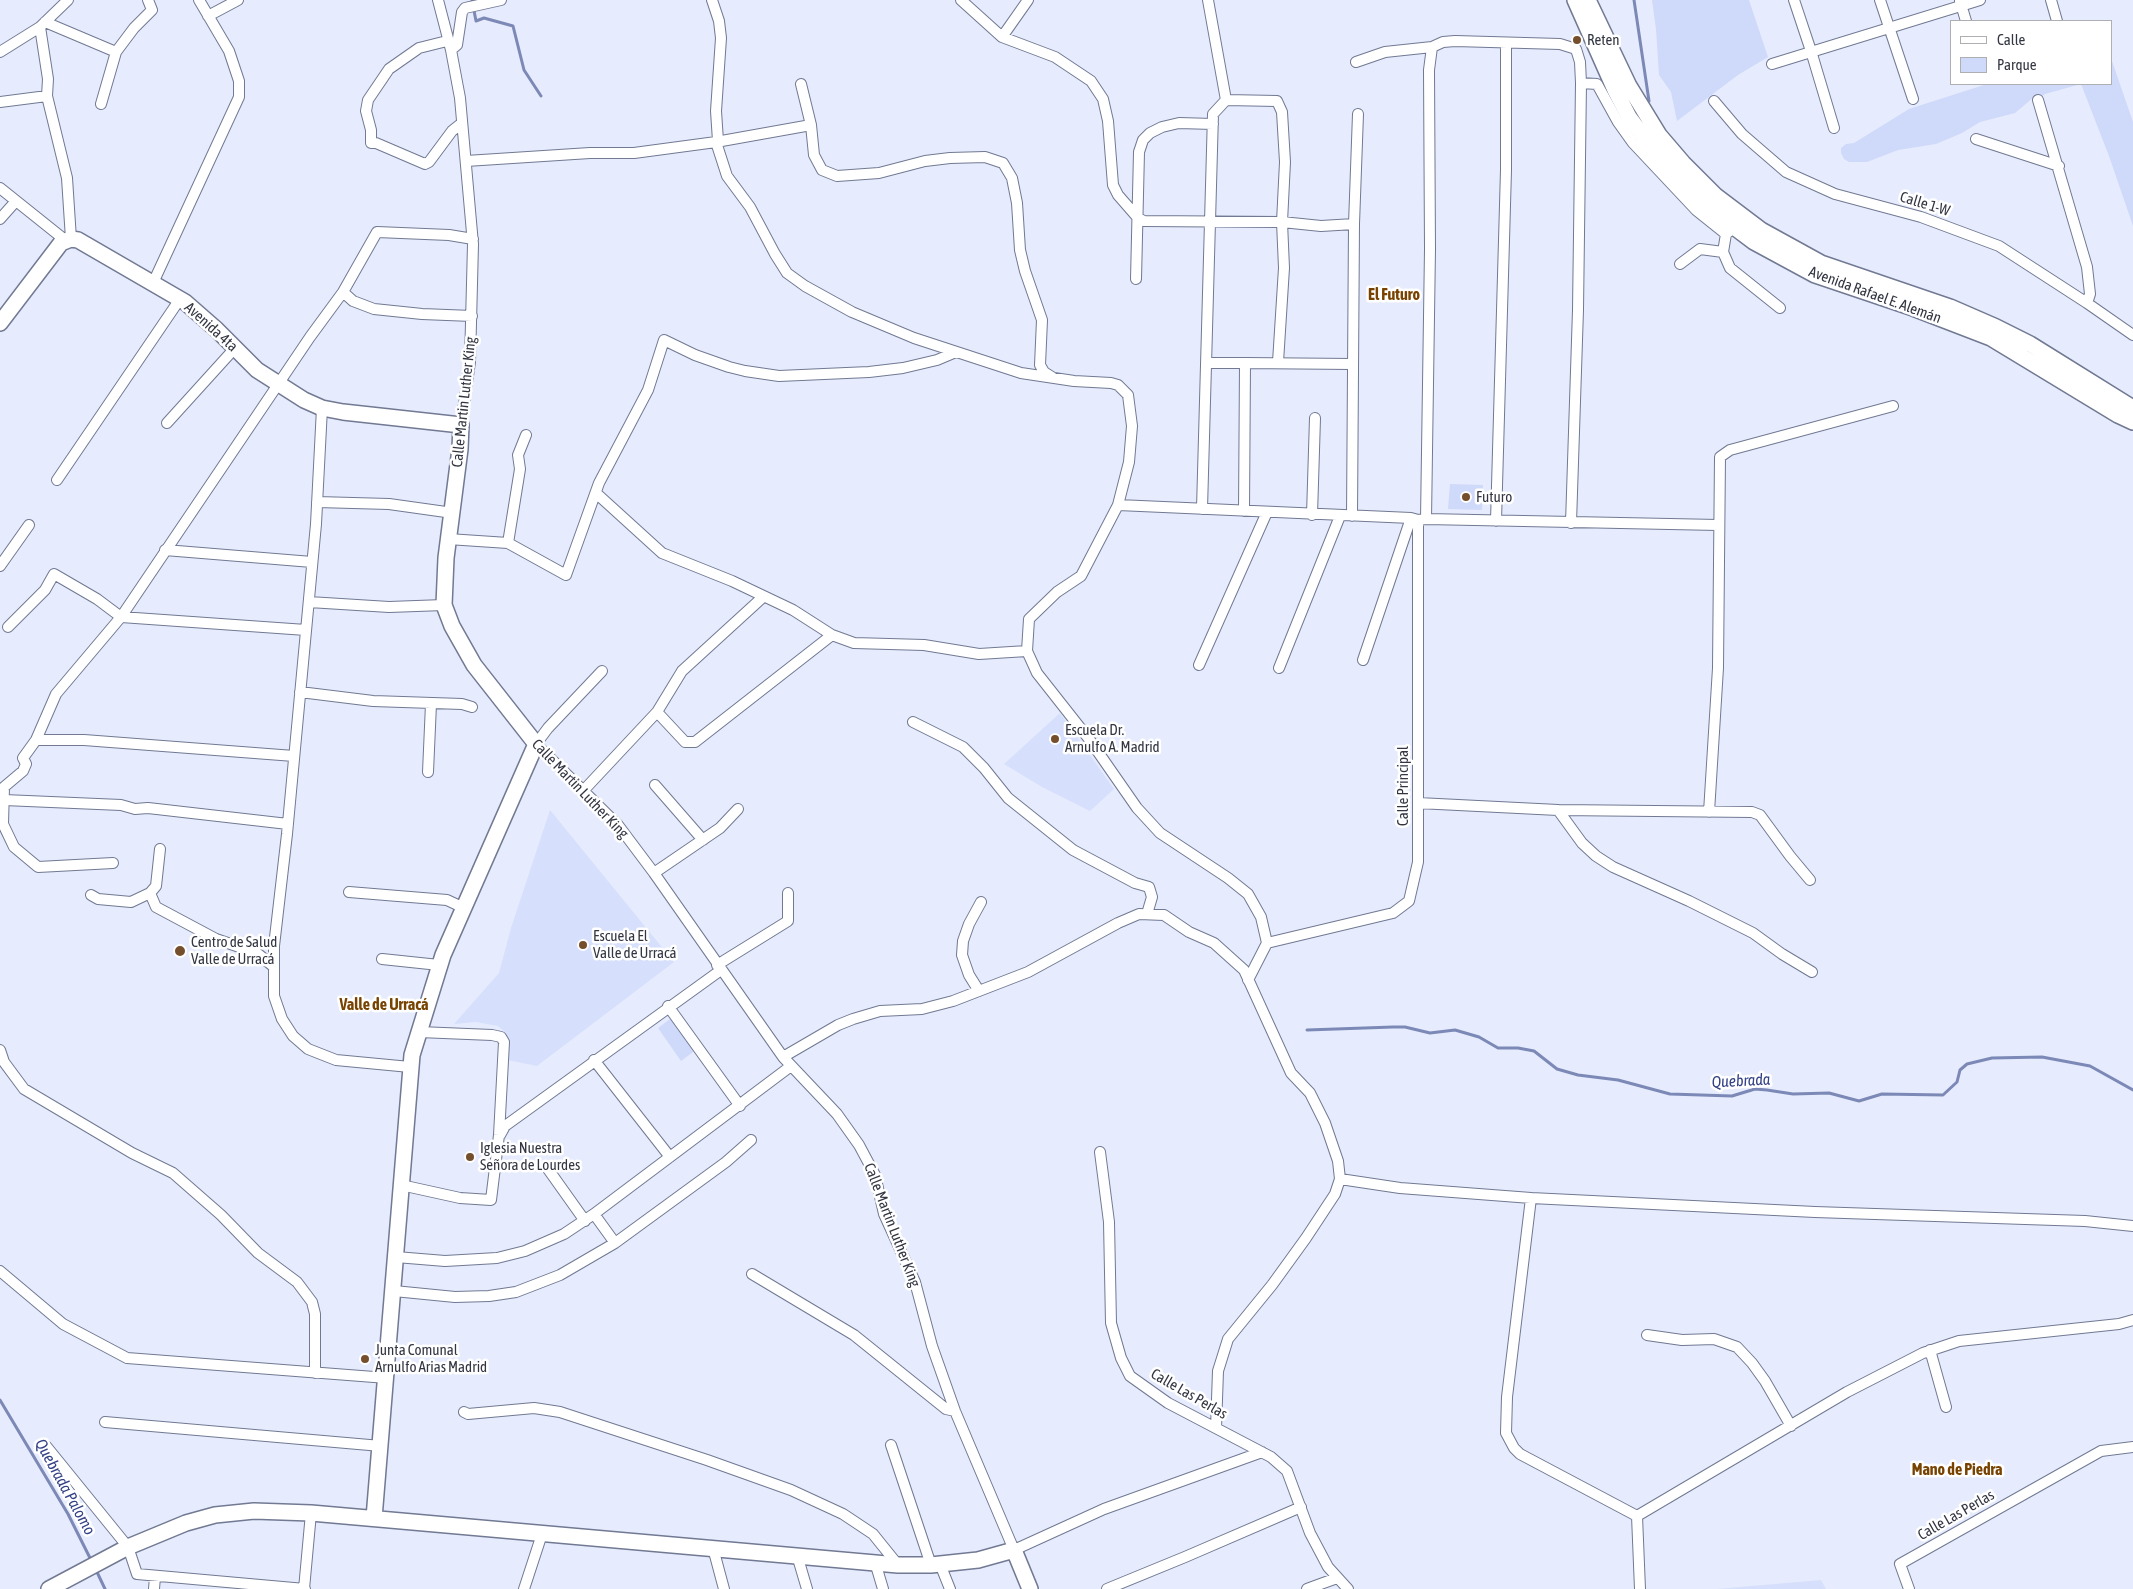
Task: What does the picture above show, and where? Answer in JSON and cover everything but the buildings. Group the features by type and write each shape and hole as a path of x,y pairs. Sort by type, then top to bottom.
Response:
{"street":[{"path":"0,52 42,24 68,0"},
{"path":"101,104 116,52 134,28 152,10 148,0"},
{"path":"153,282 239,97 239,81 229,50 199,0"},
{"path":"208,16 238,0"},
{"name":"Calle Martin Luther King","path":"438,0 460,98 473,239 470,362 444,579 444,604 452,626 474,665 536,744 618,825 783,1056 837,1114 859,1144 875,1175 884,1214 915,1282 932,1346 954,1410 1030,1589"},
{"path":"462,123 452,131 426,164 376,143 371,143 372,130 366,111 368,100 389,69 419,48 457,45 461,16 465,8 501,0"},
{"path":"712,0 719,21 721,38 716,111 717,142 727,176 750,207 787,273 805,286 852,312 914,338 1021,373 1111,383 1118,385 1128,395 1132,426 1129,462 1118,505 1081,576 1057,592 1029,619 1027,651 1037,673 1089,739 1136,808 1160,833 1228,878 1248,894 1261,917 1267,943 1248,980"},
{"path":"960,0 1002,37 1055,57 1091,81 1103,99 1108,121 1113,185 1118,195 1138,218 1144,220 1210,222 1282,222 1321,226 1354,224"},
{"path":"1002,37 1028,0"},
{"path":"1208,0 1226,100"},
{"name":"Avenida Rafael E. Alemán","path":"1575,0 1629,117 1650,148 1730,231 1815,275 1913,308 1991,338 2118,416 2133,422"},
{"name":"Avenida Rafael E. Alemán","path":"1588,0 1629,86 1659,135 1683,164 1716,196 1761,230 1821,263 1950,307 1996,327 2030,344 2133,408"},
{"path":"1794,0 1812,51 1834,128"},
{"path":"1880,0 1913,98"},
{"path":"1772,64 1961,3 1980,0"},
{"path":"2051,0 2057,20"},
{"path":"1961,3 1966,20"},
{"path":"42,24 116,52"},
{"path":"42,24 48,79 47,96 67,178 68,240"},
{"path":"1356,62 1384,52 1432,47 1443,42 1455,41 1560,44 1576,49 1580,62 1581,83 1578,310 1571,523"},
{"path":"1496,521 1506,170 1506,43"},
{"name":"Calle Principal","path":"1267,943 1393,913 1409,901 1418,862 1418,519 1430,249 1429,70 1432,47"},
{"path":"1581,83 1597,84 1618,122 1633,143 1696,210 1730,231 1723,252 1730,268 1780,308"},
{"path":"800,84 811,124 814,155 822,170 837,176 879,173 926,161 950,158 985,157 1004,163 1012,178 1017,203 1020,250 1025,271 1042,320 1040,365 1044,372 1052,377"},
{"path":"0,102 47,96"},
{"path":"1202,509 1213,124 1214,114 1226,100"},
{"path":"1226,100 1277,101 1280,106 1285,162 1282,222 1284,268 1278,362"},
{"path":"2038,100 2059,166 2087,267 2090,294 2087,303"},
{"name":"Calle 1-W","path":"1714,101 1742,134 1786,172 1835,194 1921,217 1999,246 2133,335"},
{"path":"1352,516 1354,224 1358,114"},
{"path":"1136,279 1139,152 1143,140 1150,133 1162,127 1179,123 1213,124"},
{"path":"466,161 590,153 634,153 717,142 811,124"},
{"path":"1976,139 2059,166"},
{"path":"0,188 68,240"},
{"path":"0,220 16,201"},
{"path":"113,863 38,867 14,847 3,824 4,787 23,771 26,764 23,758 36,740 56,694 122,617 165,550 343,292 377,232 449,235 473,239"},
{"path":"0,323 62,242 68,240"},
{"name":"Avenida 4ta","path":"68,240 78,240 180,299 202,315 257,370 304,400 322,408 396,419 461,425"},
{"path":"1680,264 1700,248 1723,252"},
{"path":"343,292 353,301 374,309 422,314 472,316"},
{"path":"57,480 180,299"},
{"path":"448,539 508,544 566,575 604,472 624,438 648,390 664,340 695,355 729,367 779,376 903,368 937,360 956,352"},
{"path":"167,423 235,348"},
{"path":"1206,363 1352,364"},
{"path":"1244,511 1245,363"},
{"path":"1709,812 1718,668 1720,457 1730,450 1893,406"},
{"path":"322,408 309,602 288,824 274,946 274,996 282,1019 293,1036 308,1049 336,1060 410,1067"},
{"path":"1312,515 1315,418"},
{"path":"508,544 520,469 518,455 526,435"},
{"path":"596,493 662,554 732,581 762,597 793,610 832,635 854,643 924,645 979,654 1027,651"},
{"path":"317,502 389,504 452,513"},
{"path":"1118,505 1418,519 1718,525"},
{"path":"1199,665 1267,512"},
{"path":"1279,668 1340,516"},
{"path":"1363,660 1418,519"},
{"path":"0,566 28,525"},
{"path":"165,550 312,562"},
{"path":"8,627 45,590 54,574 97,599 122,617 306,630"},
{"path":"583,791 658,712 682,671 762,597"},
{"path":"309,602 389,607 444,604"},
{"path":"658,712 685,742 695,742 832,635"},
{"path":"374,1518 394,1291 410,1067 419,1032 439,966 536,744 548,728 602,671"},
{"path":"300,692 373,701 462,704 472,707"},
{"path":"428,772 431,704"},
{"path":"913,722 963,747 984,768 1008,798 1073,850 1135,882 1149,887 1152,897 1147,914"},
{"path":"36,740 84,740 294,756"},
{"path":"655,785 703,840"},
{"path":"4,800 121,805 135,809 148,808 231,816 288,824"},
{"path":"1418,803 1558,810 1752,812 1760,815 1810,880"},
{"path":"654,874 720,828 738,809"},
{"path":"1558,810 1582,843 1596,856 1613,867 1689,901 1754,934 1812,972"},
{"path":"90,895 98,899 131,902 150,893 156,886 160,849"},
{"path":"349,892 447,900 464,908"},
{"path":"150,893 156,906 216,939 257,953 274,967"},
{"path":"500,1135 505,1126 719,967 788,921 788,893"},
{"path":"980,991 969,974 962,955 966,932 981,902"},
{"path":"783,1056 838,1025 853,1019 880,1012 922,1009 953,1001 1028,972 1118,923 1139,914 1164,915 1189,932 1214,943 1244,970 1279,1044 1290,1073 1310,1093 1325,1123 1338,1161 1340,1179 1335,1194 1300,1246 1272,1285 1228,1339 1218,1371 1216,1428"},
{"path":"382,959 439,966"},
{"path":"668,1006 740,1106"},
{"path":"401,1185 460,1198 490,1200 500,1135 504,1042 502,1037 419,1032"},
{"path":"0,1050 2,1063 24,1088 132,1153 164,1167 182,1180 221,1215 258,1253 297,1282 312,1302 315,1314 315,1373"},
{"path":"594,1060 670,1157"},
{"path":"396,1257 445,1261 497,1258 525,1252 564,1234 585,1221 791,1066"},
{"path":"394,1291 455,1297 489,1296 516,1292 560,1275 615,1243 726,1162 751,1140"},
{"name":"Calle Las Perlas","path":"1100,1152 1109,1222 1111,1324 1121,1358 1130,1376 1168,1403 1262,1452 1287,1471 1310,1533 1323,1559 1348,1589"},
{"path":"548,1169 585,1221"},
{"path":"1340,1179 1400,1188 1531,1198 1815,1212 2076,1221 2133,1226"},
{"path":"1531,1198 1507,1397 1506,1432 1514,1448 1520,1454 1637,1516"},
{"path":"594,1214 615,1243"},
{"path":"0,1271 63,1324 121,1356 141,1360 387,1378"},
{"path":"752,1274 854,1335 946,1409 954,1410"},
{"path":"1637,1516 1847,1392 1930,1350 1959,1341 2119,1324 2133,1320"},
{"path":"1647,1334 1682,1340 1714,1339 1737,1347 1765,1381 1791,1426"},
{"path":"1930,1350 1946,1407"},
{"path":"464,1412 468,1414 534,1408 560,1412 698,1457 791,1490 843,1514 873,1534 898,1565"},
{"path":"105,1422 381,1446"},
{"path":"891,1445 936,1564 950,1589"},
{"path":"46,1446 128,1547 137,1574 304,1589 311,1513"},
{"name":"Calle Las Perlas","path":"1909,1589 1900,1564 2101,1451 2133,1448"},
{"path":"49,1589 128,1547 186,1523 215,1515 254,1511 374,1518 898,1565 978,1560 1014,1550 1104,1509 1262,1452"},
{"path":"1108,1589 1185,1558 1301,1507"},
{"path":"1637,1516 1640,1589"},
{"path":"524,1589 542,1534"},
{"path":"713,1548 724,1589"},
{"path":"797,1555 807,1589"},
{"path":"875,1562 882,1589"},
{"path":"154,1589 155,1577"},
{"path":"1307,1589 1337,1578"}],"shaded area":[{"name":"Escuela Dr. Arnulfo A. Madrid","path":"1060,713 1114,789 1090,811 1042,787 1004,764"},
{"name":"Escuela El Valle de Urracá","path":"550,810 674,962 537,1066 507,1060 508,1041 505,1032 498,1026 476,1022 454,1024 499,973 511,928"},
{"path":"1821,1580 1826,1589 1717,1589"}],"green space":[{"path":"1652,0 1749,0 1768,57 1738,75 1677,121 1671,92 1659,75"},
{"path":"2113,64 2133,122 2133,226 2109,156 2081,85 2113,85"},
{"path":"1984,85 2077,85 2045,94 2038,100 2034,97 2015,113 1980,122 1962,133 1936,144 1898,150 1867,162 1849,162 1844,159 1841,148 1846,144 1854,143 1909,109"},
{"name":"Futuro","path":"1450,484 1483,485 1482,510 1448,509"},
{"path":"674,1016 697,1049 681,1061 658,1028"}],"waterway":[{"path":"472,0 476,21 484,18 513,26 524,70 541,96"},
{"path":"1634,0 1649,101"},
{"name":"Quebrada","path":"1307,1030 1393,1027 1405,1027 1430,1033 1455,1030 1479,1037 1498,1048 1518,1048 1534,1051 1557,1069 1578,1075 1618,1080 1670,1094 1732,1096 1755,1089 1793,1094 1829,1093 1859,1101 1882,1094 1943,1095 1957,1082 1960,1070 1967,1064 1992,1058 2042,1057 2090,1066 2133,1090"},
{"name":"Quebrada Palomo","path":"0,1400 68,1514 92,1562"},
{"name":"Quebrada Palomo","path":"96,1570 105,1589"}],"place":[{"name":"Reten","path":"1577,40"},
{"name":"Futuro","path":"1466,497"},
{"name":"Escuela Dr. Arnulfo A. Madrid","path":"1055,739"},
{"name":"Escuela El Valle de Urracá","path":"583,945"},
{"name":"Centro de Salud Valle de Urracá","path":"180,951"},
{"name":"Iglesia Nuestra Señora de Lourdes","path":"470,1157"},
{"name":"Junta Comunal Arnulfo Arias Madrid","path":"365,1359"}],"district":[{"name":"El Futuro","path":"1394,295"},
{"name":"Valle de Urracá","path":"384,1005"},
{"name":"Mano de Piedra","path":"1957,1470"}]}
